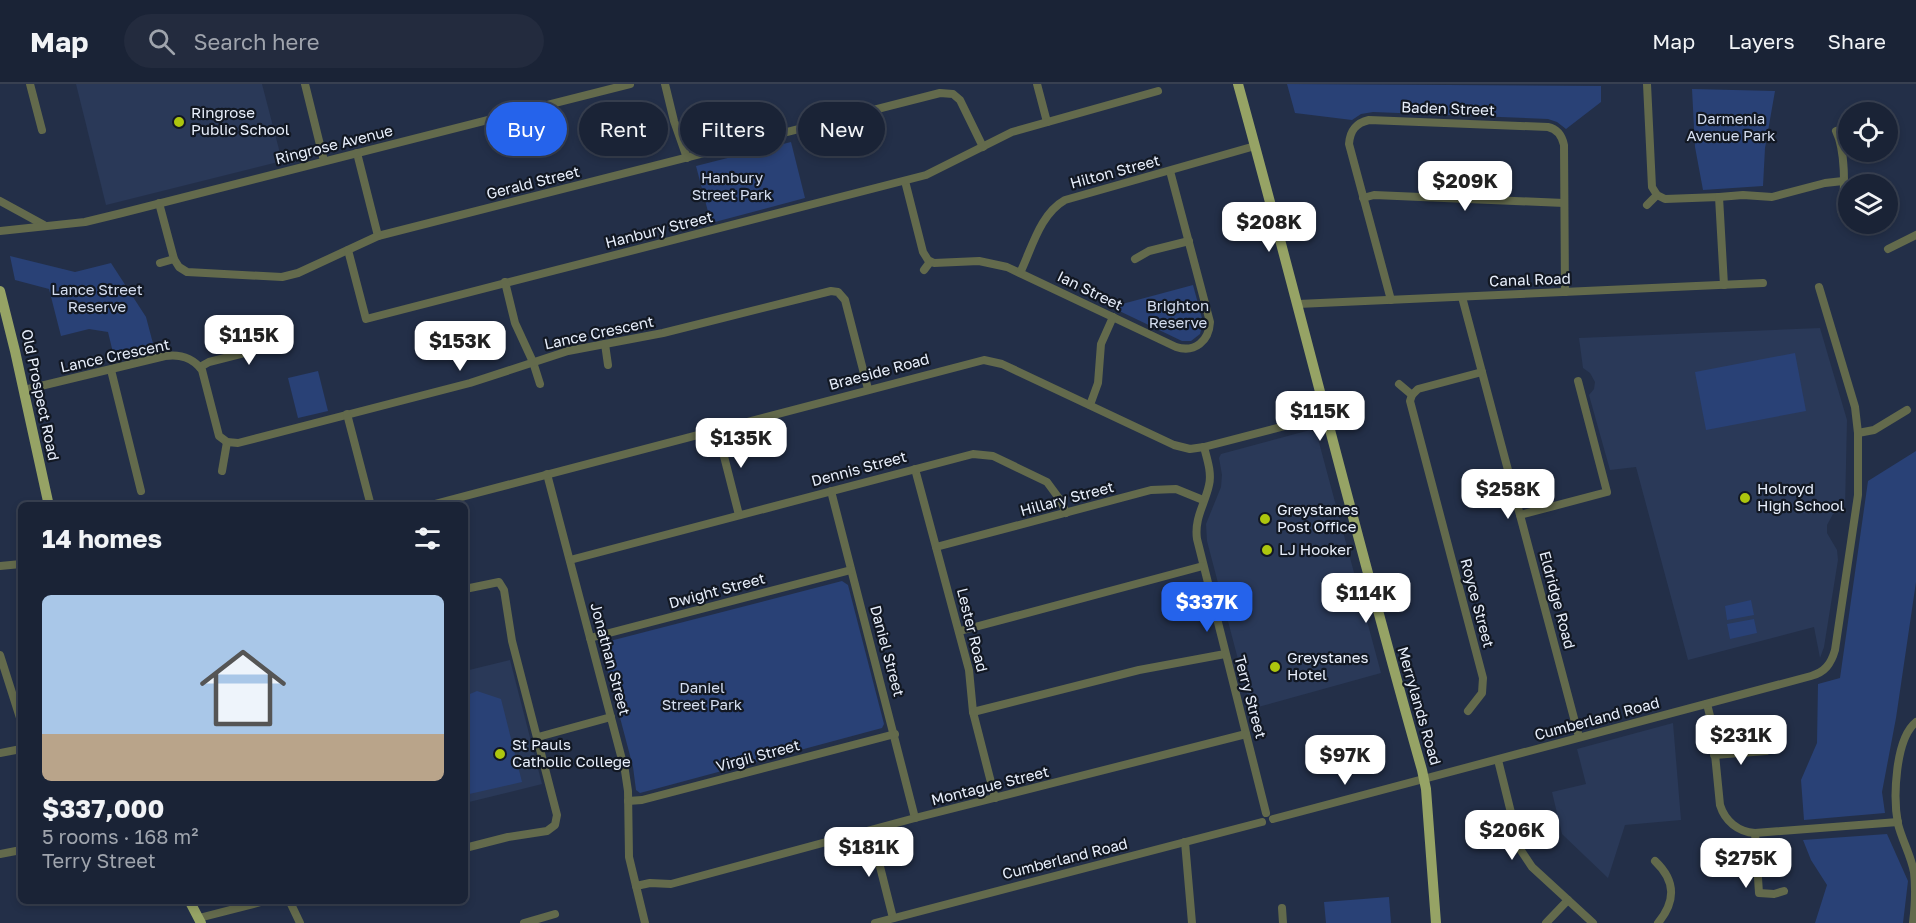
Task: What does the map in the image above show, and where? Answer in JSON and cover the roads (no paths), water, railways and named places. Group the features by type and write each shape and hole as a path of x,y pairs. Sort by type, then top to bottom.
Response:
{"main road":[{"name":"Merrylands Road","path":"1238,84 1424,779 1436,923"},
{"name":"Old Prospect Road","path":"0,293 48,502"},
{"path":"191,904 200,921"}],"street":[{"path":"30,84 42,130"},
{"path":"305,84 324,161"},
{"name":"Ringrose Avenue","path":"0,231 85,222 630,84"},
{"path":"665,84 687,158"},
{"path":"1037,84 1047,122"},
{"path":"1647,84 1651,183 1657,195 1668,199 1749,195 1772,197 1838,182"},
{"name":"Hanbury Street","path":"348,250 366,318 905,181 934,172 1012,132 1158,92"},
{"name":"Gerald Street","path":"174,259 179,267 187,272 282,277 298,273 378,236 943,93 953,94 960,100 983,147"},
{"name":"Baden Street","path":"1391,300 1350,148 1349,139 1353,129 1365,120 1554,128 1561,135 1564,145 1565,292"},
{"path":"1836,131 1841,144 1843,174"},
{"name":"Hilton Street","path":"1020,273 1044,220 1058,204 1073,197 1255,146"},
{"path":"357,153 378,236"},
{"name":"Ian Street","path":"930,262 938,264 979,261 1001,265 1180,348 1190,349 1203,342 1210,320 1170,171"},
{"path":"905,181 923,252 930,262 924,270"},
{"path":"1364,198 1374,195 1564,203"},
{"path":"1647,205 1657,195"},
{"path":"1719,197 1724,285"},
{"path":"0,201 44,225"},
{"path":"159,203 174,259 160,263"},
{"path":"1888,249 1916,235"},
{"path":"1135,259 1149,252 1189,241"},
{"path":"505,282 515,323 533,362 540,384"},
{"name":"Canal Road","path":"1298,304 1763,283"},
{"name":"Cumberland Road","path":"875,923 1185,842 1267,818 1498,760 1817,674 1825,669 1833,659 1858,495 1858,433 1855,407 1819,286"},
{"name":"Lance Crescent","path":"227,442 238,443 470,383 568,351 663,333 840,290 845,300 868,389"},
{"name":"Eldridge Road","path":"1462,297 1579,737"},
{"path":"1090,405 1098,383 1101,344 1113,317"},
{"path":"222,471 227,442 221,439 218,433 200,367 209,362 288,342"},
{"path":"605,344 608,365"},
{"name":"Lance Crescent","path":"24,390 176,355 188,358 200,367"},
{"name":"Braeside Road","path":"442,502 868,389 972,362 988,360 1002,364 1178,447 1190,449 1327,415"},
{"path":"111,370 141,491"},
{"path":"1399,384 1412,394 1418,389 1482,372"},
{"path":"1521,515 1607,492 1578,381"},
{"name":"Royce Street","path":"1412,394 1410,405 1484,683 1480,696 1468,711"},
{"path":"1858,433 1874,429 1907,410"},
{"path":"347,414 370,502"},
{"path":"717,429 739,515"},
{"name":"Terry Street","path":"1204,447 1209,480 1196,530 1203,566 1267,818"},
{"name":"Dennis Street","path":"570,560 969,454 989,455 1047,482 1061,501 1066,513"},
{"name":"Lester Road","path":"915,469 960,631 969,670 973,712 995,798"},
{"name":"Jonathan Street","path":"547,474 625,771 628,801 628,847 645,923"},
{"name":"Hillary Street","path":"936,547 1151,490 1176,489 1203,500"},
{"name":"Daniel Street","path":"831,491 915,818"},
{"path":"0,566 18,564"},
{"path":"960,631 1203,566"},
{"name":"Dwight Street","path":"590,638 851,570"},
{"path":"468,588 499,582 504,590 512,641 557,812 553,827 544,832 508,837 468,847"},
{"path":"973,712 1139,670 1226,654"},
{"path":"0,655 18,712"},
{"path":"1707,704 1712,724 1719,800 1722,810 1735,826 1755,833 1898,822"},
{"path":"538,737 611,717"},
{"path":"1912,923 1916,894 1914,872 1898,822 1898,774 1904,739 1916,722"},
{"name":"Virgil Street","path":"628,801 642,800 895,734"},
{"name":"Montague Street","path":"636,886 650,883 671,884 915,818 1246,734"},
{"path":"0,753 18,750"},
{"path":"1714,755 1766,751"},
{"path":"1498,760 1524,857 1593,923"},
{"path":"871,831 892,918"},
{"path":"1755,833 1759,893 1774,894 1784,891"},
{"path":"1185,842 1192,923"},
{"path":"0,854 18,851"},
{"path":"1655,861 1667,873 1671,888 1668,911 1658,923"},
{"path":"1546,923 1568,900"},
{"path":"200,921 255,904"},
{"path":"291,904 300,923"},
{"path":"1282,908 1283,923"},
{"path":"524,923 555,914"}],"place":[{"name":"Ringrose Public School","path":"179,122"},
{"name":"Holroyd High School","path":"1745,498"},
{"name":"Greystanes Post Office","path":"1265,519"},
{"name":"LJ Hooker","path":"1267,550"},
{"name":"Greystanes Hotel","path":"1275,667"},
{"name":"St Pauls Catholic College","path":"500,754"}],"park label":[{"name":"Darmenia Avenue Park","path":"1731,128"},
{"name":"Hanbury Street Park","path":"732,186"},
{"name":"Lance Street Reserve","path":"97,298"},
{"name":"Brighton Reserve","path":"1178,314"},
{"name":"Daniel Street Park","path":"702,696"}]}
